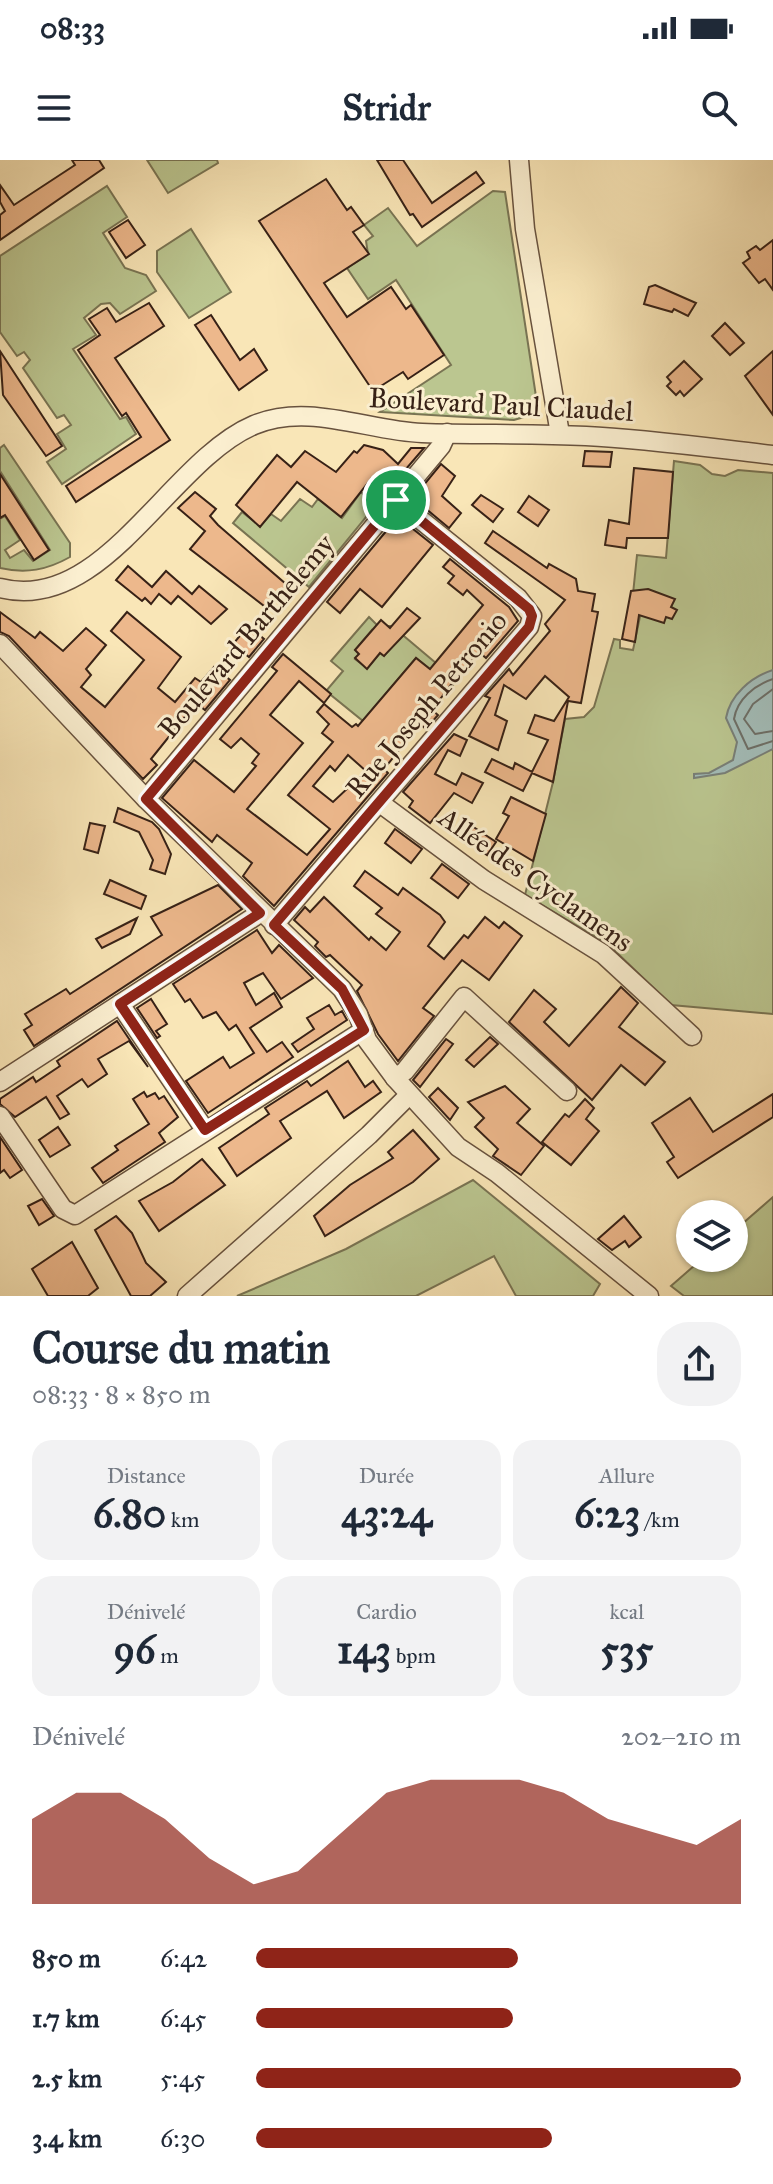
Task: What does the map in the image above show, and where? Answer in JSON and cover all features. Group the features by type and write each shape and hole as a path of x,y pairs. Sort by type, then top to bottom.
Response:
{"street":[{"path":"519,160 525,229 560,434"},
{"name":"Boulevard Paul Claudel","path":"0,588 15,592 47,591 86,572 217,450 254,425 298,416 417,433 560,434 773,455"},
{"name":"Boulevard Barthelemy","path":"146,799 441,446 447,433"},
{"name":"Rue Joseph Petronio","path":"0,1082 120,1004 267,919 380,803 529,627 532,616 518,598 396,500"},
{"path":"0,644 146,799 342,989 367,1040 409,1095 458,1147 497,1173 649,1296"},
{"name":"Allée des Cyclamens","path":"380,803 484,880 603,954 692,1036"},
{"path":"395,1078 405,1071 464,997 567,1091"},
{"path":"120,1004 205,1130"},
{"path":"0,1116 70,1215 79,1214 364,1030"},
{"path":"187,1296 369,1135 409,1095"}],"green space":[{"path":"147,160 217,160 218,163 168,193"},
{"path":"107,186 127,217 103,233 125,268 146,275 156,291 120,314 110,303 101,304 84,318 96,335 73,349 120,419 126,417 136,434 62,484 47,462 66,449 57,434 71,425 64,415 57,418 23,368 30,360 24,352 17,356 0,332 0,256"},
{"path":"493,191 505,192 537,403 524,417 514,420 380,412 451,365 396,280 368,299 347,268 368,254 366,241 373,236 364,225 388,208 417,246"},
{"path":"191,229 231,292 189,318 157,272 157,251"},
{"path":"4,445 70,543 70,557 36,570 0,568 0,519 5,516 20,540 5,550 10,558 24,550 33,561 50,550 0,471 0,448"},
{"path":"674,461 700,465 712,474 725,476 738,470 773,473 773,1014 671,1005 608,944 525,895 565,719 584,717 594,707 614,639 620,640 620,648 633,650 642,607 633,594 637,555 666,558"},
{"path":"361,492 375,506 309,587 233,523 242,512 260,526 271,514 281,521 300,499 312,507 318,499 342,518"},
{"path":"369,617 378,626 392,626 456,680 452,687 416,658 363,721 326,691 343,671 331,661","holes":["372,630 392,646 384,656 380,653 367,668 355,659 359,654 355,650"]},
{"path":"473,1180 600,1284 593,1296 516,1296 494,1256 416,1296 237,1296 346,1249"},
{"path":"773,1197 773,1296 684,1296 671,1286 687,1272 748,1272 748,1219"}],"water":[{"path":"773,670 773,749 725,773 694,778 694,774 709,773 733,760 737,742 726,718 728,710 743,688"}],"building":[{"path":"72,160 99,160 104,168 0,240 0,215 5,211 0,202 0,185 14,205 75,165"},
{"path":"377,160 403,160 432,203 476,172 484,183 422,227 413,214 410,215"},
{"path":"326,179 347,210 351,207 364,225 353,232 369,254 324,283 347,317 391,287 406,309 411,305 444,355 408,379 403,372 373,391 259,221"},
{"path":"128,220 145,245 126,258 109,232"},
{"path":"773,240 773,290 765,279 759,283 743,263 750,258 747,252 756,246 760,250"},
{"path":"655,285 696,303 688,316 674,309 672,312 644,304 649,287"},
{"path":"149,303 164,326 115,358 170,440 76,502 66,486 141,437 126,413 122,416 78,350 100,335 89,319 107,308 116,322"},
{"path":"211,315 240,360 254,349 267,370 239,390 195,325"},
{"path":"725,323 744,343 730,355 712,336"},
{"path":"0,351 62,446 46,456 3,395"},
{"path":"773,351 773,415 745,376"},
{"path":"684,361 702,379 684,396 680,391 676,395 667,386 671,382 667,377"},
{"path":"364,445 383,450 398,464 411,448 424,448 394,483 383,473 374,482 371,479 341,517 297,482 260,527 236,505 277,455 291,467 305,451 336,472 354,451 357,453"},
{"path":"585,451 612,452 610,467 583,466"},
{"path":"441,464 455,476 442,496 461,513 449,528 413,498"},
{"path":"634,468 673,472 668,538 627,538 626,548 605,545 609,520 629,524"},
{"path":"0,474 49,550 34,560 5,515 0,518"},
{"path":"195,492 216,509 210,516 218,525 287,585 268,609 190,549 205,531 178,508"},
{"path":"481,495 503,509 493,522 472,505"},
{"path":"529,496 549,510 538,526 518,512"},
{"path":"398,517 433,545 382,607 360,589 340,613 327,602"},
{"path":"493,531 547,568 549,564 576,579 578,591 595,594 592,611 598,612 581,703 568,701 553,782 532,773 523,791 485,772 492,759 513,769 515,763 532,772 548,740 528,733 535,715 554,721 569,697 545,676 526,699 504,685 495,715 507,721 498,750 469,736 490,698 485,696 509,669 513,675 550,631 545,624 565,600 485,543"},
{"path":"450,559 509,607 518,621 486,658 479,652 432,710 438,715 426,729 420,724 384,769 388,773 274,906 243,876 252,863 217,835 212,842 162,798 194,760 234,792 256,766 252,763 259,754 241,738 231,748 220,739 277,671 272,667 283,654 331,694 324,703 299,681 270,715 303,743 247,809 307,855 330,829 288,795 333,742 322,733 329,724 317,712 324,704 352,727 358,726 416,658 430,669 483,605 467,590 463,595 448,583 454,576 443,567","holes":["348,755 366,771 333,802 313,786 330,766 335,771"]},
{"path":"128,566 152,587 166,571 192,594 199,586 227,609 211,624 178,596 171,604 159,594 151,604 145,598 142,601 116,580"},
{"path":"648,589 675,599 671,607 677,610 672,619 666,617 664,623 639,615 635,642 622,639 631,591"},
{"path":"407,608 420,618 384,656 380,653 367,669 355,658 359,654 355,650 381,620 390,628"},
{"path":"0,612 35,638 40,632 63,651 86,628 106,645 86,669 91,675 81,687 105,707 144,660 111,631 127,612 181,657 158,688 175,702 195,678 201,682 214,667 230,680 205,710 196,703 151,759 157,765 143,779 9,636 0,632"},
{"path":"248,626 264,639 249,657 233,644"},
{"path":"454,734 467,740 460,756 448,750 435,774 456,785 462,773 483,783 472,803 454,793 430,823 409,807 413,801 403,792"},
{"path":"511,797 546,814 533,861 496,839 509,816 503,813"},
{"path":"118,808 152,822 159,829 171,854 165,874 150,869 153,860 139,832 114,822"},
{"path":"90,823 105,826 98,853 84,849"},
{"path":"472,826 496,842 487,855 463,838"},
{"path":"395,829 422,849 411,863 385,843"},
{"path":"442,864 469,884 458,898 431,878"},
{"path":"365,871 398,895 403,888 440,915 445,922 428,946 444,959 464,935 468,938 485,917 499,928 504,922 522,936 489,980 462,960 423,1008 434,1016 398,1061 378,1034 357,991 362,985 330,955 326,957 315,946 318,942 294,920 305,907 310,912 324,897 369,940 371,937 386,950 400,932 376,914 382,908 354,886"},
{"path":"110,880 146,896 141,909 104,894"},
{"path":"218,885 242,909 34,1046 24,1030 32,1025 25,1014 66,989 70,994 162,935 151,917"},
{"path":"137,918 130,934 102,948 96,939"},
{"path":"257,930 272,953 279,945 313,978 281,999 263,973 244,983 256,1005 274,993 282,1007 250,1028 267,1052 282,1042 293,1057 208,1113 186,1081 223,1057 230,1068 254,1053 236,1025 229,1030 216,1012 203,1018 190,999 185,1002 173,984"},
{"path":"621,987 638,1003 619,1027 665,1062 645,1085 621,1065 592,1100 509,1022 534,990 556,1009 544,1022 569,1046"},
{"path":"151,999 167,1024 156,1031 160,1036 157,1038 137,1008"},
{"path":"329,1005 335,1015 342,1011 347,1020 298,1052 292,1044 314,1029 307,1018"},
{"path":"117,1021 148,1067 129,1041 98,1059 107,1074 88,1087 82,1079 57,1096 69,1114 60,1119 46,1097 15,1117 0,1104 0,1099 33,1077 36,1082 60,1066 57,1061"},
{"path":"490,1037 498,1044 474,1067 466,1060"},
{"path":"446,1039 453,1044 420,1087 413,1080"},
{"path":"348,1061 365,1087 373,1081 381,1092 344,1118 327,1091 280,1121 291,1138 237,1176 219,1148 269,1114 265,1108 307,1081 311,1086"},
{"path":"505,1086 530,1109 517,1123 544,1146 521,1175 493,1156 498,1149 475,1127 484,1118 468,1102"},
{"path":"438,1088 458,1108 450,1120 429,1097"},
{"path":"144,1092 147,1097 155,1093 159,1099 164,1096 178,1117 159,1133 165,1142 103,1183 92,1168 118,1150 115,1146 149,1124 133,1099"},
{"path":"773,1094 773,1117 678,1178 667,1162 674,1157 652,1123 690,1098 713,1132"},
{"path":"585,1099 594,1108 586,1119 599,1131 571,1165 542,1142 565,1114 569,1117"},
{"path":"58,1127 70,1145 50,1157 39,1140"},
{"path":"413,1130 439,1159 413,1182 325,1236 314,1216 350,1185 393,1158 388,1152"},
{"path":"0,1137 22,1170 10,1178 4,1170 0,1173"},
{"path":"202,1159 225,1185 159,1231 139,1201 173,1182"},
{"path":"42,1199 54,1216 39,1225 28,1206"},
{"path":"116,1216 132,1233 146,1263 166,1282 150,1296 131,1296 95,1230"},
{"path":"624,1216 641,1237 629,1247 625,1241 612,1250 598,1239"},
{"path":"72,1242 98,1288 88,1296 48,1296 32,1269"}],"route":[{"path":"396,500 518,598 532,616 529,627 274,925 342,989 364,1030 205,1130 120,1004 260,913 146,799 396,500"}]}
